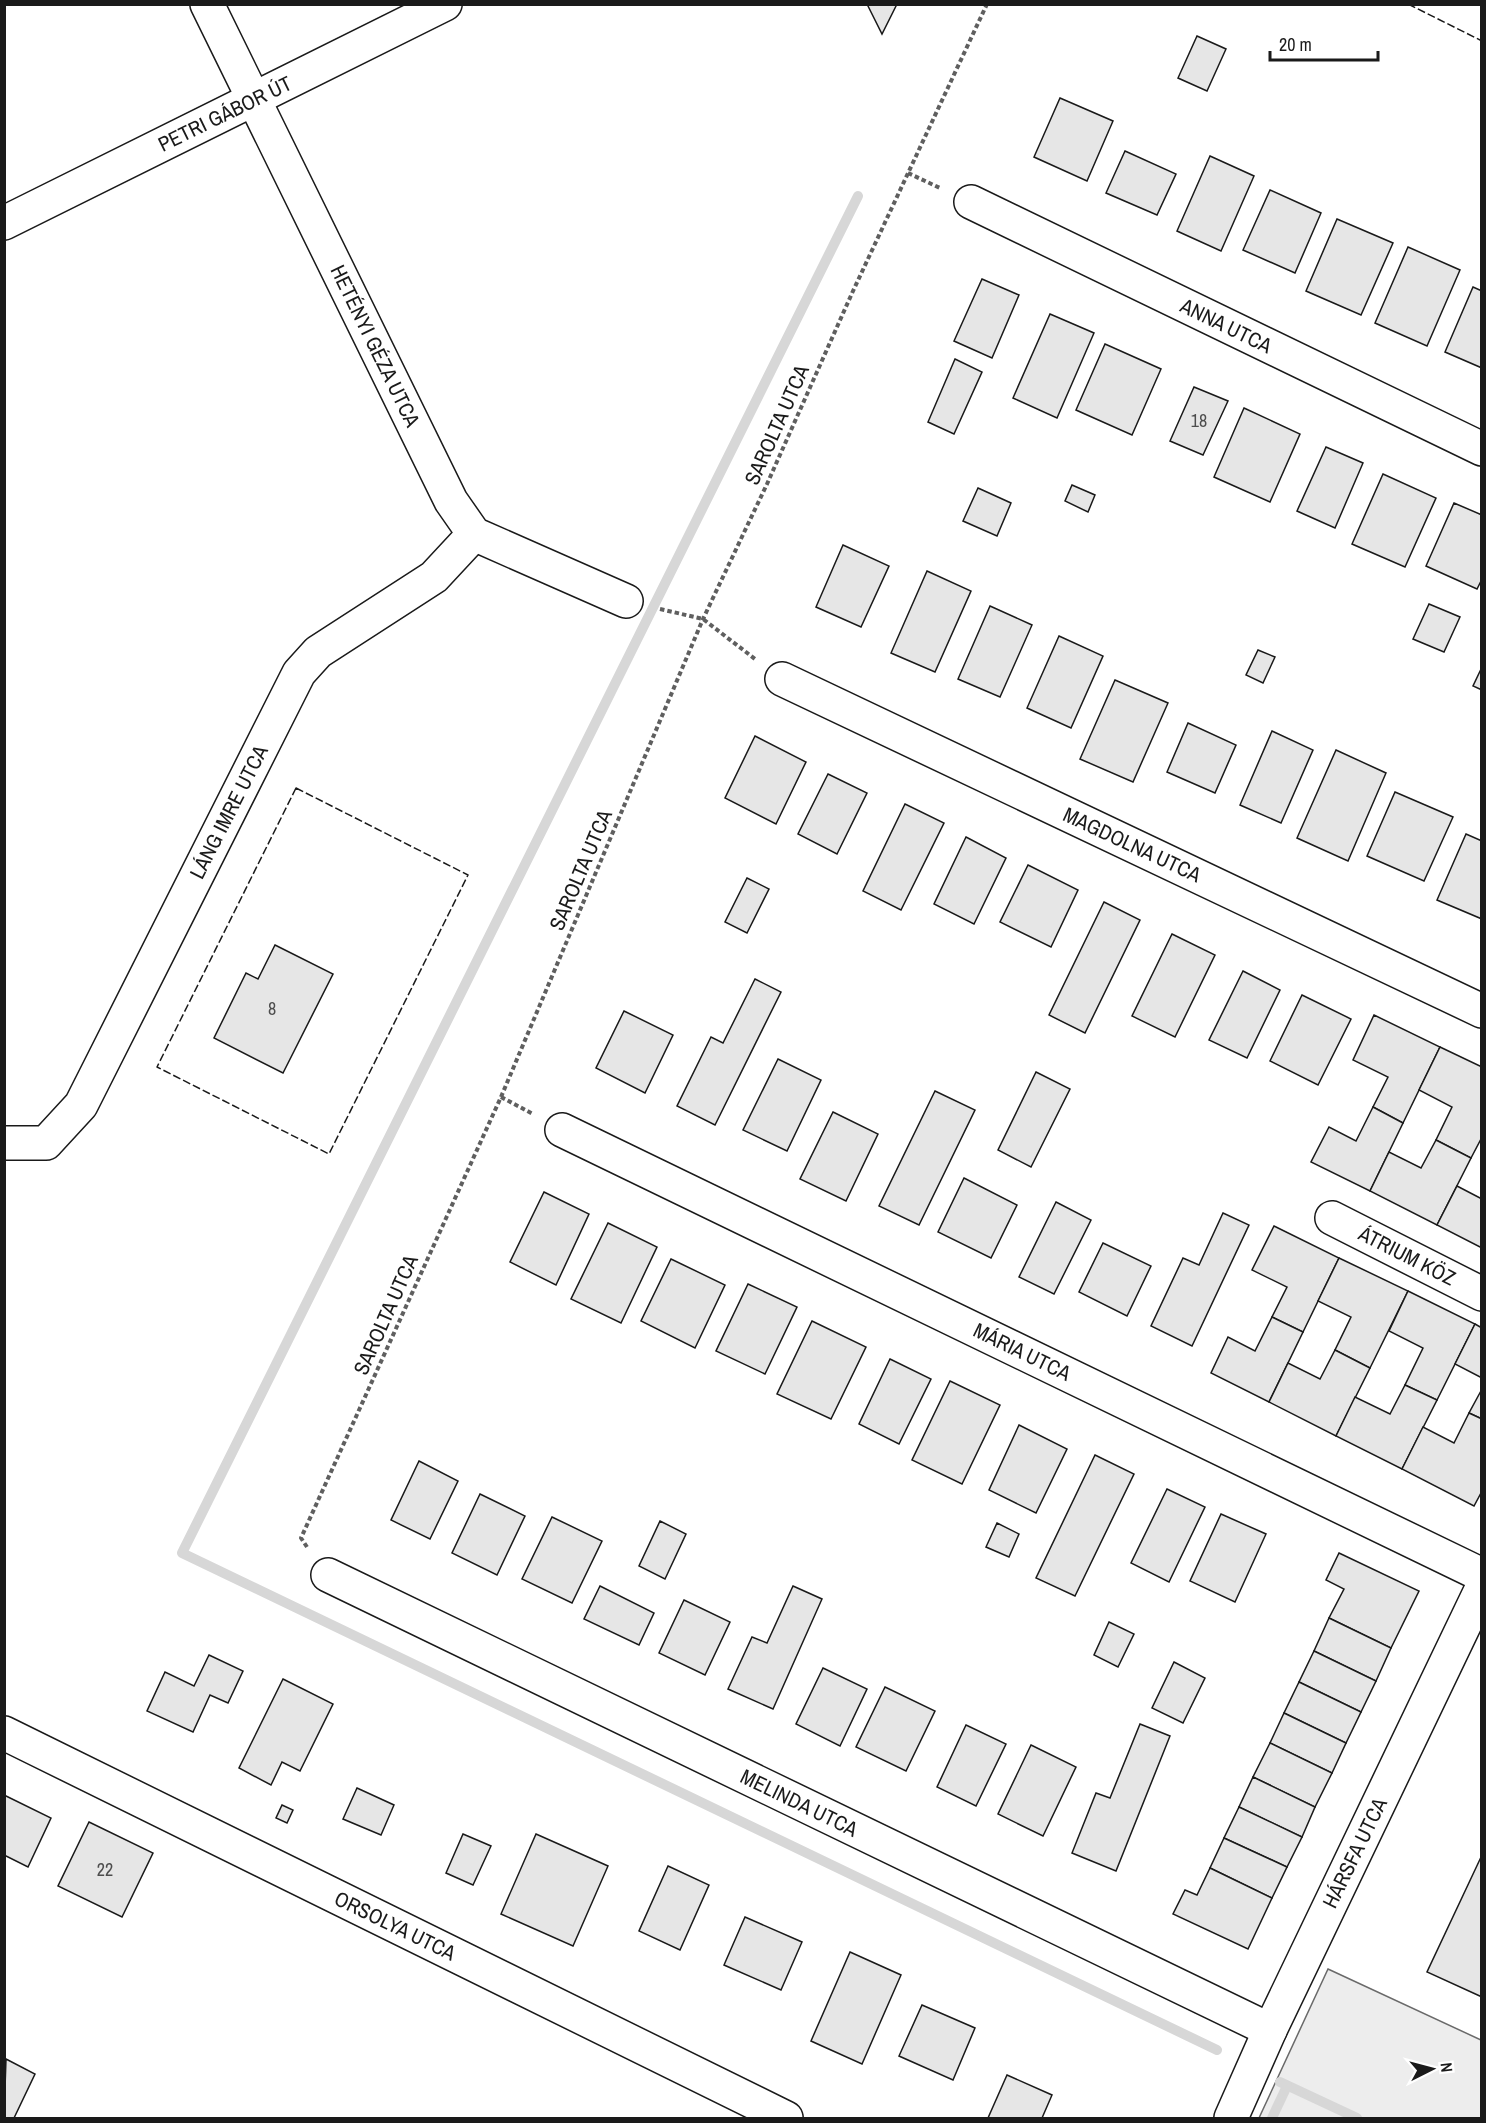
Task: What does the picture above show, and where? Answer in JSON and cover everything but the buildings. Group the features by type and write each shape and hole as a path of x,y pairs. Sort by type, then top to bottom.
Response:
{"street":[{"name":"HETÉNYI GÉZA UTCA","path":"207,4 451,501 474,534"},
{"name":"PETRI GÁBOR ÚT","path":"4,223 445,4"},
{"name":"ANNA UTCA","path":"971,202 1482,449"},
{"path":"474,534 626,602"},
{"name":"LÁNG IMRE UTCA","path":"4,1143 46,1143 81,1105 299,673 318,652 434,577 474,534"},
{"name":"MAGDOLNA UTCA","path":"782,679 1482,1011"},
{"name":"MÁRIA UTCA","path":"562,1130 1482,1575"},
{"name":"ÁTRIUM KÖZ","path":"1332,1218 1482,1294"},
{"name":"MELINDA UTCA","path":"328,1575 1270,2030"},
{"name":"HÁRSFA UTCA","path":"1231,2118 1270,2030 1470,1642 1482,1588"},
{"name":"ORSOLYA UTCA","path":"4,1734 786,2118"}],"path":[{"name":"SAROLTA UTCA","path":"328,1575 301,1538 501,1097 703,619 987,4"},
{"path":"626,602 703,619 782,679"}],"shaded area":[{"path":"1328,1969 1481,2040 1481,2118 1259,2118"}],"waterway":[{"path":"858,196 182,1553 1217,2050"},
{"path":"1280,2082 1357,2118"},
{"path":"1272,2118 1287,2086"}],"fence":[{"path":"1408,4 1482,41"},
{"path":"296,788 468,875 329,1154 157,1067 296,788"}]}
